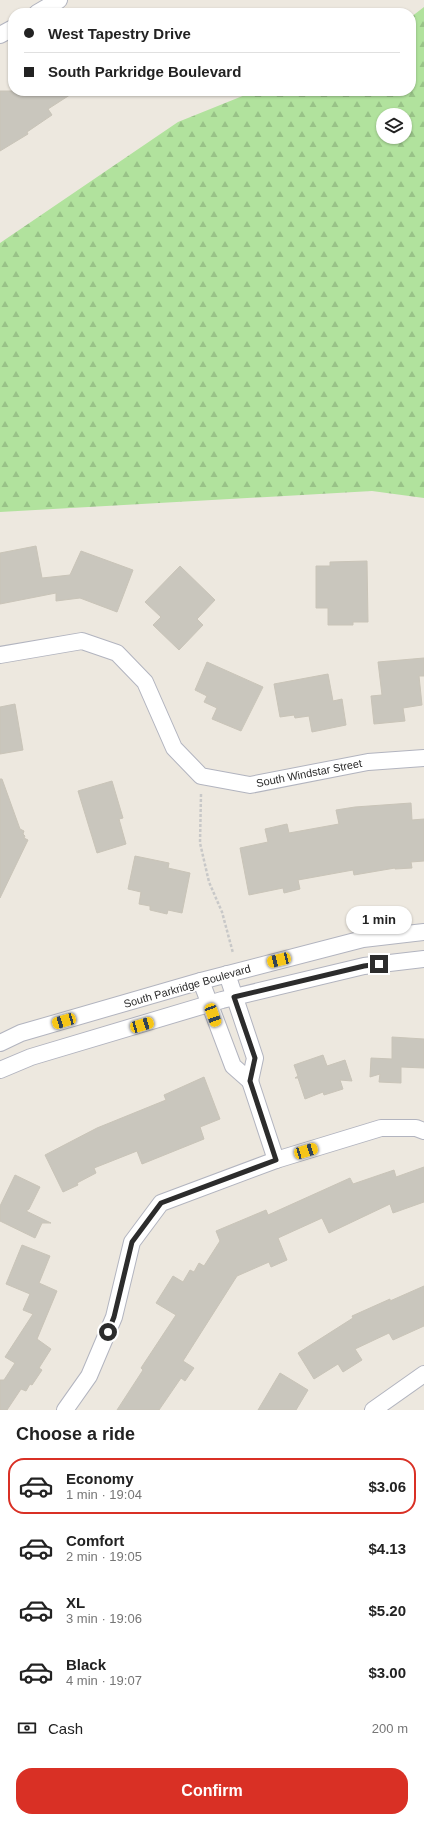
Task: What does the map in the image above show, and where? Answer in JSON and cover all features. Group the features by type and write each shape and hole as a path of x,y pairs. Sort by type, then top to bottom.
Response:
{"street":[{"path":"45,8 59,0"},
{"path":"0,655 82,641 117,653 145,682 174,748 201,776"},
{"name":"South Windstar Street","path":"201,776 250,784 368,762 424,758"},
{"name":"South Parkridge Boulevard","path":"0,1043 21,1033 201,981 363,939 424,932"},
{"path":"0,1070 31,1057 234,997 364,966 424,959"},
{"path":"232,973 234,997 255,1058 250,1081"},
{"path":"201,981 233,1066 250,1081 276,1160"},
{"path":"65,1410 89,1376 114,1317 132,1242 161,1203 276,1160 381,1128 416,1128 424,1131"},
{"path":"373,1410 424,1374"}],"path":[{"path":"201,776 200,843 209,882 222,912 232,973"}],"green space":[{"path":"424,7 424,498 372,491 0,512 0,243 178,122 243,96 416,96 416,13"}],"building":[{"path":"0,91 8,91 8,96 68,96 48,109 52,115 27,132 28,134 0,151"},
{"path":"36,546 42,578 70,575 81,551 133,570 117,612 80,598 56,601 56,593 0,604 0,553"},
{"path":"367,561 368,622 353,622 353,625 328,625 328,608 316,608 316,566 330,566 330,562"},
{"path":"180,566 215,600 197,619 203,625 179,650 153,625 161,617 145,602"},
{"path":"424,658 424,676 419,676 422,705 403,708 405,721 374,724 371,696 382,695 378,662"},
{"path":"207,662 263,687 241,731 212,719 217,708 204,702 207,696 195,690"},
{"path":"328,674 333,701 342,699 346,725 312,732 309,716 295,718 294,715 280,717 274,684"},
{"path":"15,704 23,750 0,754 0,707"},
{"path":"0,779 2,779 20,829 24,831 24,838 28,840 0,898"},
{"path":"112,781 123,818 119,819 126,844 97,853 78,791"},
{"path":"411,803 412,820 424,819 424,861 411,862 412,868 395,868 354,875 353,870 298,880 300,889 284,893 283,888 249,895 240,848 268,842 265,829 287,824 289,833 339,824 336,810 355,807"},
{"path":"135,856 169,863 168,868 190,873 182,913 168,910 167,914 150,910 150,906 139,904 141,892 128,889"},
{"path":"392,1037 424,1039 424,1068 401,1067 401,1083 379,1082 380,1074 370,1077 371,1058 392,1059"},
{"path":"323,1055 327,1066 345,1060 352,1081 340,1080 343,1089 324,1095 323,1092 305,1099 298,1078 295,1078 298,1076 294,1065"},
{"path":"204,1077 220,1119 200,1127 204,1139 142,1164 137,1151 94,1168 96,1173 77,1183 78,1185 63,1192 45,1155 97,1128 166,1100 164,1095"},
{"path":"424,1167 424,1202 393,1213 390,1204 329,1233 322,1218 278,1238 287,1260 271,1267 269,1262 237,1276 183,1361 194,1368 185,1381 181,1378 159,1410 117,1410 143,1370 141,1368 176,1315 156,1303 173,1276 183,1282 190,1270 194,1272 199,1263 204,1266 220,1241 216,1231 266,1210 268,1215 350,1178 353,1184 394,1170 396,1177"},
{"path":"15,1175 40,1187 29,1209 26,1211 51,1223 42,1223 35,1238 0,1221 0,1206"},
{"path":"22,1245 50,1256 39,1283 57,1291 37,1339 51,1349 39,1368 42,1370 32,1385 30,1384 26,1391 21,1389 7,1410 0,1410 0,1380 4,1380 15,1363 5,1357 33,1314 23,1310 30,1294 6,1284"},
{"path":"424,1286 424,1326 393,1340 389,1333 355,1349 362,1360 343,1372 338,1364 314,1379 298,1353 353,1318 352,1316"},
{"path":"280,1373 308,1390 296,1410 258,1410"}],"route":[{"path":"108,1332 114,1317 132,1242 161,1203 276,1160 250,1081 255,1058 234,997 364,966 379,964"}]}
